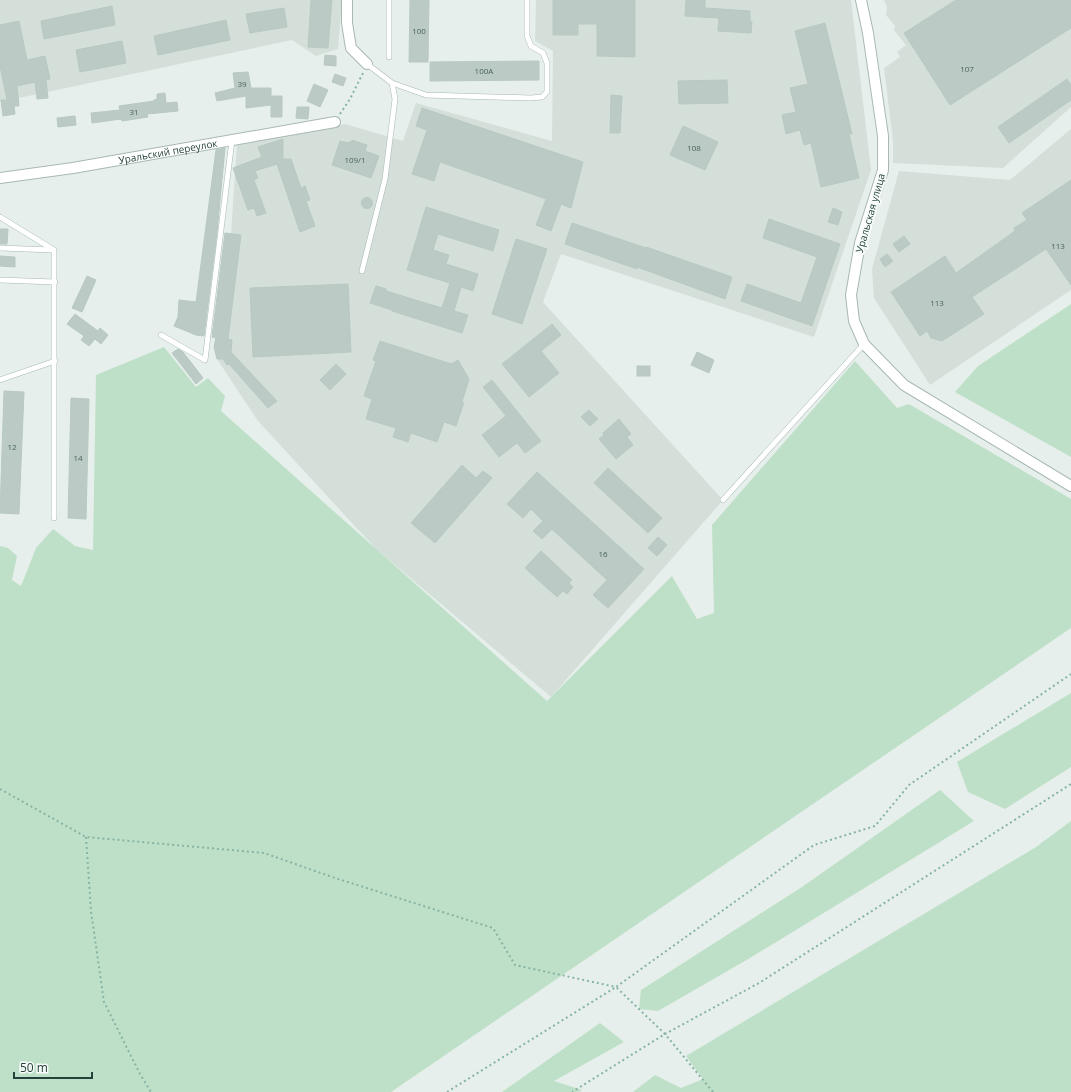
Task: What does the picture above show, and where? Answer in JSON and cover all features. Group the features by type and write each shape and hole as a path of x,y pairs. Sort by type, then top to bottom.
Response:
{"street":[{"path":"347,0 347,23 351,48 367,64"},
{"name":"Уральская улица","path":"861,0 868,33 883,136 883,170 860,243 851,295 854,321 864,344 904,385 1071,486"},
{"name":"Уральский переулок","path":"0,178 73,168 335,122"}],"lane":[{"path":"389,0 389,57"},
{"path":"367,64 392,83 426,95 542,97 547,92 547,63 543,53 531,46 528,36 527,0"},
{"path":"362,271 385,179 395,99 392,83"},
{"path":"161,335 205,360 232,139"},
{"path":"0,217 54,250"},
{"path":"0,248 54,250"},
{"path":"54,250 54,518"},
{"path":"0,280 55,282"},
{"path":"723,500 864,344"},
{"path":"0,380 55,361"}],"path":[{"path":"335,122 350,99 367,64"},
{"path":"447,1092 616,987 814,845 875,826 909,785 1071,674"},
{"path":"572,1092 665,1034 759,983 1071,784"},
{"path":"0,789 86,837 264,853 334,878 493,928 515,965 616,987 665,1034 713,1092"},
{"path":"86,837 92,911 104,1002 150,1092"}],"shaded area":[{"path":"0,0 342,0 338,49 316,56 292,40 0,102"},
{"path":"536,0 851,0 871,170 814,337 561,254 543,302 723,500 551,697 376,549 258,421 217,359 214,347 231,234 237,145 345,124 403,141 416,103 552,141 553,51 535,41"},
{"path":"884,0 1071,0 1071,107 1003,168 893,163 893,141 884,68 900,57 897,52 906,45 894,30 895,26 886,15 887,7"},
{"path":"1071,129 1071,290 930,385 874,298 872,269 899,171 1010,180"}],"green space":[{"path":"1071,304 1071,457 955,392 978,366"},
{"path":"164,347 196,387 208,378 225,396 221,411 547,701 672,576 697,619 714,613 712,525 855,361 897,408 909,404 1071,499 1071,628 391,1092 0,1092 0,546 8,548 17,556 12,580 21,586 36,548 53,529 75,546 93,550 96,375"},
{"path":"1071,693 1071,767 1005,809 968,792 957,762"},
{"path":"940,790 974,821 750,958 658,1011 639,1009 641,990 802,887"},
{"path":"1071,821 1071,1092 633,1092 655,1075 681,1088 703,1079 686,1056 1036,847"},
{"path":"600,1023 624,1042 554,1081 582,1090 579,1092 502,1092"}],"building":[{"path":"311,0 332,0 328,48 308,47"},
{"path":"410,0 429,0 428,62 409,62"},
{"path":"553,0 635,0 635,57 597,56 597,24 578,24 578,35 553,35"},
{"path":"686,0 705,0 705,8 750,11 750,21 752,22 751,33 718,31 719,18 685,16"},
{"path":"956,0 1071,0 1071,28 950,105 904,33"},
{"path":"112,6 115,25 44,39 41,21"},
{"path":"284,8 287,27 250,33 246,14"},
{"path":"226,20 230,40 158,55 154,36"},
{"path":"19,21 27,60 45,56 50,79 46,80 48,98 37,99 35,82 17,86 19,106 14,106 15,114 3,116 1,100 7,100 0,66 0,25"},
{"path":"825,23 852,134 849,134 859,178 821,187 811,143 804,145 800,130 786,134 782,115 796,112 790,88 808,84 795,31"},
{"path":"122,41 126,63 80,72 76,50"},
{"path":"325,55 336,56 336,66 324,65"},
{"path":"539,61 539,80 430,81 430,62"},
{"path":"248,72 251,88 271,88 271,96 282,96 282,117 271,117 271,105 246,108 246,96 217,101 215,93 235,88 233,73"},
{"path":"335,74 346,78 343,86 332,82"},
{"path":"1067,79 1071,85 1071,100 1009,143 998,127"},
{"path":"727,80 728,103 679,104 678,81"},
{"path":"314,84 328,90 320,107 307,101"},
{"path":"165,93 166,103 177,102 178,111 147,114 148,117 122,121 121,119 92,123 91,113 120,110 119,106 154,101 157,99 157,94"},
{"path":"611,95 622,96 620,133 610,133"},
{"path":"297,107 309,107 308,119 296,118"},
{"path":"422,108 583,162 571,208 561,204 551,231 536,225 546,199 440,162 434,181 412,174 427,130 416,126"},
{"path":"75,116 76,125 58,127 57,118"},
{"path":"683,126 718,142 705,170 670,155"},
{"path":"283,139 283,159 291,159 301,188 305,186 310,200 306,201 315,226 300,232 277,164 255,171 258,178 254,180 266,213 257,216 254,208 248,210 233,168 262,157 258,147"},
{"path":"352,140 367,145 365,151 379,156 371,178 332,165 340,141 348,143"},
{"path":"225,148 217,232 204,336 196,335 174,326 178,317 179,300 196,302 216,150"},
{"path":"1071,180 1071,285 1046,249 972,297 984,314 942,341 931,338 927,331 920,336 891,292 945,256 956,273 1015,231 1014,228 1027,220 1022,213"},
{"path":"367,197 371,199 373,203 371,207 367,209 363,207 361,203 363,199"},
{"path":"426,207 499,230 493,251 438,234 433,250 449,255 446,264 478,274 473,291 461,287 454,311 468,315 462,333 370,303 376,286 386,289 386,291 442,308 450,283 407,270"},
{"path":"833,208 842,212 838,225 828,222"},
{"path":"769,219 840,244 812,326 741,301 747,284 801,303 817,257 763,238"},
{"path":"572,223 732,277 725,299 637,267 637,269 565,244"},
{"path":"0,229 8,229 7,244 0,244"},
{"path":"225,233 241,235 228,339 232,340 231,352 277,401 268,408 229,364 227,365 223,359 217,359 214,347 216,338 212,337"},
{"path":"904,236 910,244 899,252 893,244"},
{"path":"516,239 547,249 522,324 492,314"},
{"path":"887,254 893,261 885,267 880,259"},
{"path":"0,256 15,257 15,267 0,266"},
{"path":"87,276 96,280 82,312 72,308"},
{"path":"348,284 351,352 253,357 250,288"},
{"path":"75,314 98,331 100,328 108,335 101,344 95,339 89,346 81,340 84,336 67,324"},
{"path":"552,324 561,335 541,351 559,373 529,397 502,364"},
{"path":"380,341 451,364 458,360 469,379 461,405 464,402 456,426 444,422 437,442 411,433 408,442 393,437 396,428 366,419 372,399 364,396 376,361 373,360"},
{"path":"178,349 183,352 203,378 196,384 172,353"},
{"path":"697,352 714,360 709,373 691,365"},
{"path":"336,364 346,374 330,390 320,380"},
{"path":"637,366 650,366 650,376 637,376"},
{"path":"492,380 541,441 525,453 517,443 499,457 482,435 506,416 483,387"},
{"path":"4,391 24,392 19,514 0,513"},
{"path":"71,398 89,399 86,519 68,518"},
{"path":"589,410 598,419 590,426 581,417"},
{"path":"619,419 631,434 627,437 633,445 616,459 599,439 604,435 603,433"},
{"path":"462,465 476,478 483,471 492,478 435,543 411,523"},
{"path":"608,468 662,518 648,533 594,483"},
{"path":"537,472 644,569 608,608 593,595 607,580 552,529 542,539 533,531 543,521 531,509 523,518 507,504"},
{"path":"658,537 667,545 657,556 648,548"},
{"path":"541,551 572,580 569,583 573,587 567,594 563,591 557,597 525,568"}]}
